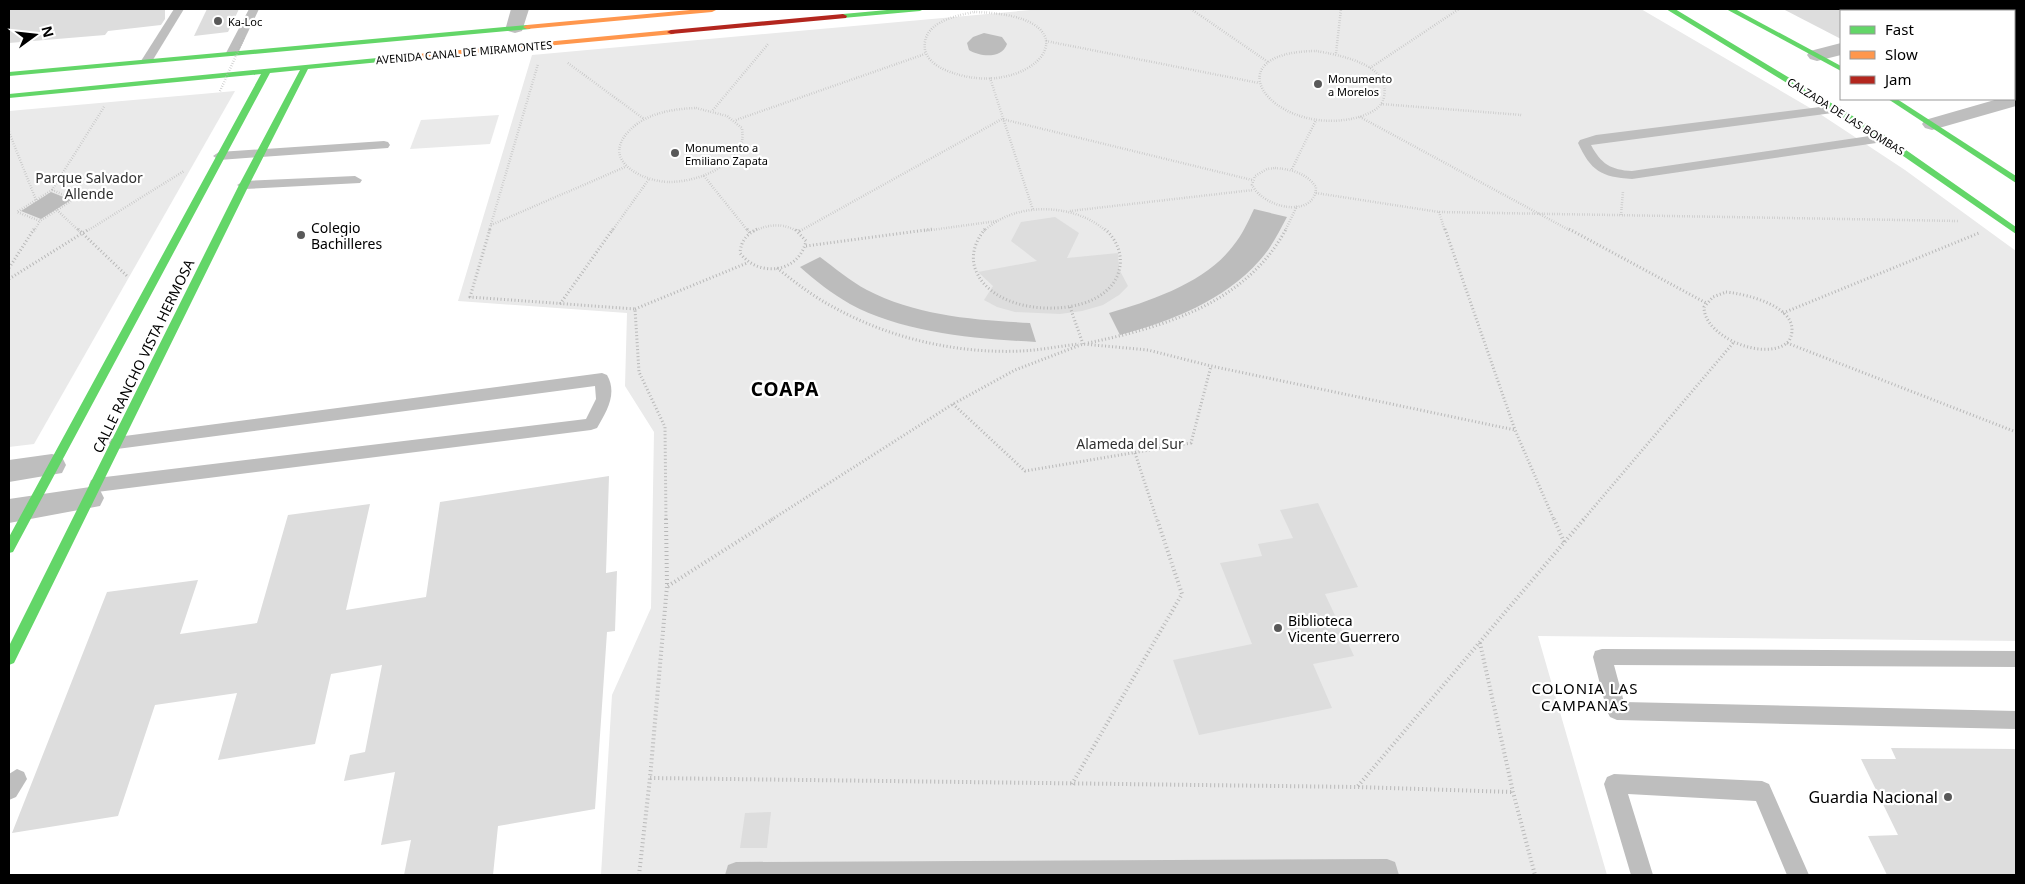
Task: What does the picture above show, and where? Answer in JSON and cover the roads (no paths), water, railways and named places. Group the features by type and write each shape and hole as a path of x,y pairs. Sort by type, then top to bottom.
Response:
{"main road":[{"name":"AVENIDA CANAL DE MIRAMONTES","path":"9,74 232,53 518,18 721,9"},
{"name":"AVENIDA CANAL DE MIRAMONTES","path":"9,96 306,66 920,9"},
{"name":"CALZADA DE LAS BOMBAS","path":"1670,9 1836,104 2016,231"},
{"path":"1730,9 1840,68"},
{"name":"CALLE RANCHO VISTA HERMOSA","path":"11,650 93,492 260,153 306,66"},
{"name":"CALLE RANCHO VISTA HERMOSA","path":"9,548 19,510 52,465 267,70"},
{"path":"1894,100 2016,180"}],"street":[{"path":"1817,55 1840,49"},
{"path":"1932,124 2016,100"},
{"path":"9,471 52,465"},
{"path":"19,510 93,492"}],"lane":[{"path":"147,61 179,9"},
{"path":"232,53 254,9"},
{"path":"1836,104 1596,139 1584,143 1590,156 1600,169 1614,174 1632,175 1883,138"},
{"path":"222,151 260,153 384,145"},
{"path":"244,185 355,180"},
{"path":"93,492 591,424 604,399 602,379 117,443"},
{"path":"2016,659 1602,657 1617,711 2016,720"},
{"path":"1642,875 1614,784 1762,791 1798,875"},
{"path":"736,875 736,873 1377,870 1387,870 1388,875"}],"place":[{"name":"Ka-Loc","path":"218,21"},
{"name":"Monumento a Morelos","path":"1318,84"},
{"name":"Monumento a Emiliano Zapata","path":"675,153"},
{"name":"Colegio Bachilleres","path":"301,235"},
{"name":"Biblioteca Vicente Guerrero","path":"1278,628"},
{"name":"Guardia Nacional","path":"1948,797"}],"district":[{"name":"COAPA","path":"785,389"},
{"name":"COLONIA LAS CAMPANAS","path":"1585,696"}],"park label":[{"name":"Parque Salvador Allende","path":"89,186"},
{"name":"Alameda del Sur","path":"1130,443"}]}
